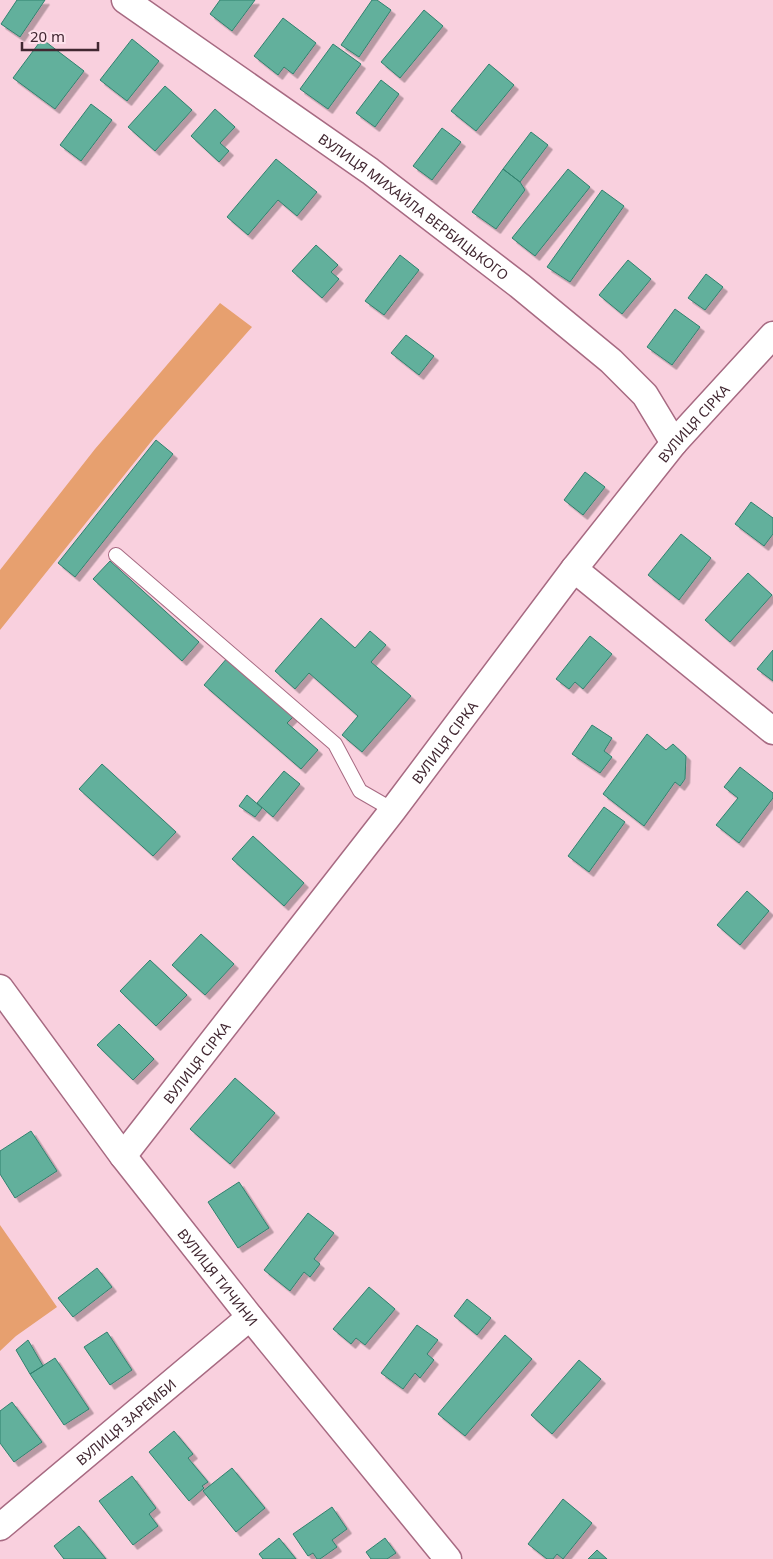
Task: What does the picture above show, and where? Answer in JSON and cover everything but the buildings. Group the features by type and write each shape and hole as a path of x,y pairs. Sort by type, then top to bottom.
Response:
{"street":[{"name":"ВУЛИЦЯ МИХАЙЛА ВЕРБИЦЬКОГО","path":"124,0 370,171 520,286 611,361 645,395 674,442"},
{"name":"ВУЛИЦЯ СІРКА","path":"122,1156 393,810 574,569 674,442 773,335"},
{"path":"574,569 773,731"},
{"name":"ВУЛИЦЯ ТИЧИНИ","path":"0,988 122,1156 250,1317 448,1559"},
{"name":"ВУЛИЦЯ ЗАРЕМБИ","path":"0,1527 250,1317"}],"lane":[{"path":"116,555 335,744 360,791 393,810"}],"shaded area":[{"path":"220,303 252,327 154,438 0,630 0,570 95,449"},
{"path":"0,1225 57,1307 16,1336 0,1351"}]}
